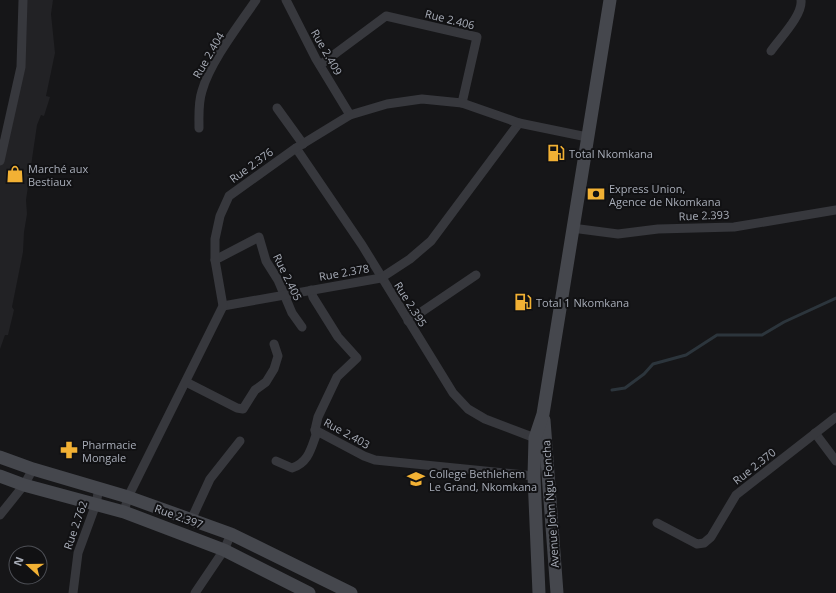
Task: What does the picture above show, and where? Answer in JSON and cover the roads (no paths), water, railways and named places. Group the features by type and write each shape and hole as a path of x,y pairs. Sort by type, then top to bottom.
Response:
{"main road":[{"name":"Avenue John Ngu Foncha","path":"539,593 534,476 535,438 543,414 610,0"},
{"name":"Avenue John Ngu Foncha","path":"543,414 557,593"},
{"name":"Rue 2.397","path":"0,457 33,469 128,497 231,534 351,593"},
{"name":"Rue 2.397","path":"0,476 24,485 124,512 224,550 302,592"}],"street":[{"path":"0,161 21,67 23,0"},
{"name":"Rue 2.404","path":"199,128 198,108 202,90 215,62 256,0"},
{"name":"Rue 2.409","path":"286,0 320,65 350,115"},
{"path":"771,51 798,15 802,7 801,0"},
{"name":"Rue 2.406","path":"320,65 386,16 477,37 462,103"},
{"name":"Rue 2.376","path":"223,306 215,260 215,239 220,216 230,196 299,146 350,115 386,104 422,99 462,103 519,123 587,137"},
{"name":"Rue 2.395","path":"277,108 453,394 468,409 485,419 535,438"},
{"name":"Rue 2.378","path":"223,306 381,278 410,259 431,240 519,123"},
{"name":"Rue 2.393","path":"572,228 618,234 658,229 734,227 836,210"},
{"name":"Rue 2.405","path":"215,260 259,237 266,261 285,295 292,313 302,327"},
{"path":"408,321 476,275"},
{"name":"Rue 2.403","path":"311,290 313,297 338,337 357,358 337,377 318,417 314,430 364,456 375,460 534,476"},
{"path":"124,512 128,497 223,306"},
{"path":"186,382 218,396 237,408 244,409 255,390 266,382 274,369 278,356 274,344"},
{"name":"Rue 2.370","path":"657,523 697,544 704,543 711,537 736,495 836,417"},
{"path":"276,461 292,468 302,465 316,435 314,430"},
{"path":"815,434 836,461"},
{"path":"191,520 210,479 240,441"},
{"path":"0,515 24,485 33,469"},
{"name":"Rue 2.762","path":"73,593 78,552 96,504 98,488"},
{"path":"195,593 224,550 231,534"}],"waterway":[{"path":"612,390 625,388 644,374 653,364 686,355 717,335 762,335 784,322 836,298"}],"place":[{"name":"Total Nkomkana","path":"556,153"},
{"name":"Marché aux Bestiaux","path":"15,174"},
{"name":"Express Union, Agence de Nkomkana","path":"596,194"},
{"name":"Total 1 Nkomkana","path":"523,302"},
{"name":"Pharmacie Mongale","path":"69,450"},
{"name":"College Bethlehem Le Grand, Nkomkana","path":"416,479"}]}
